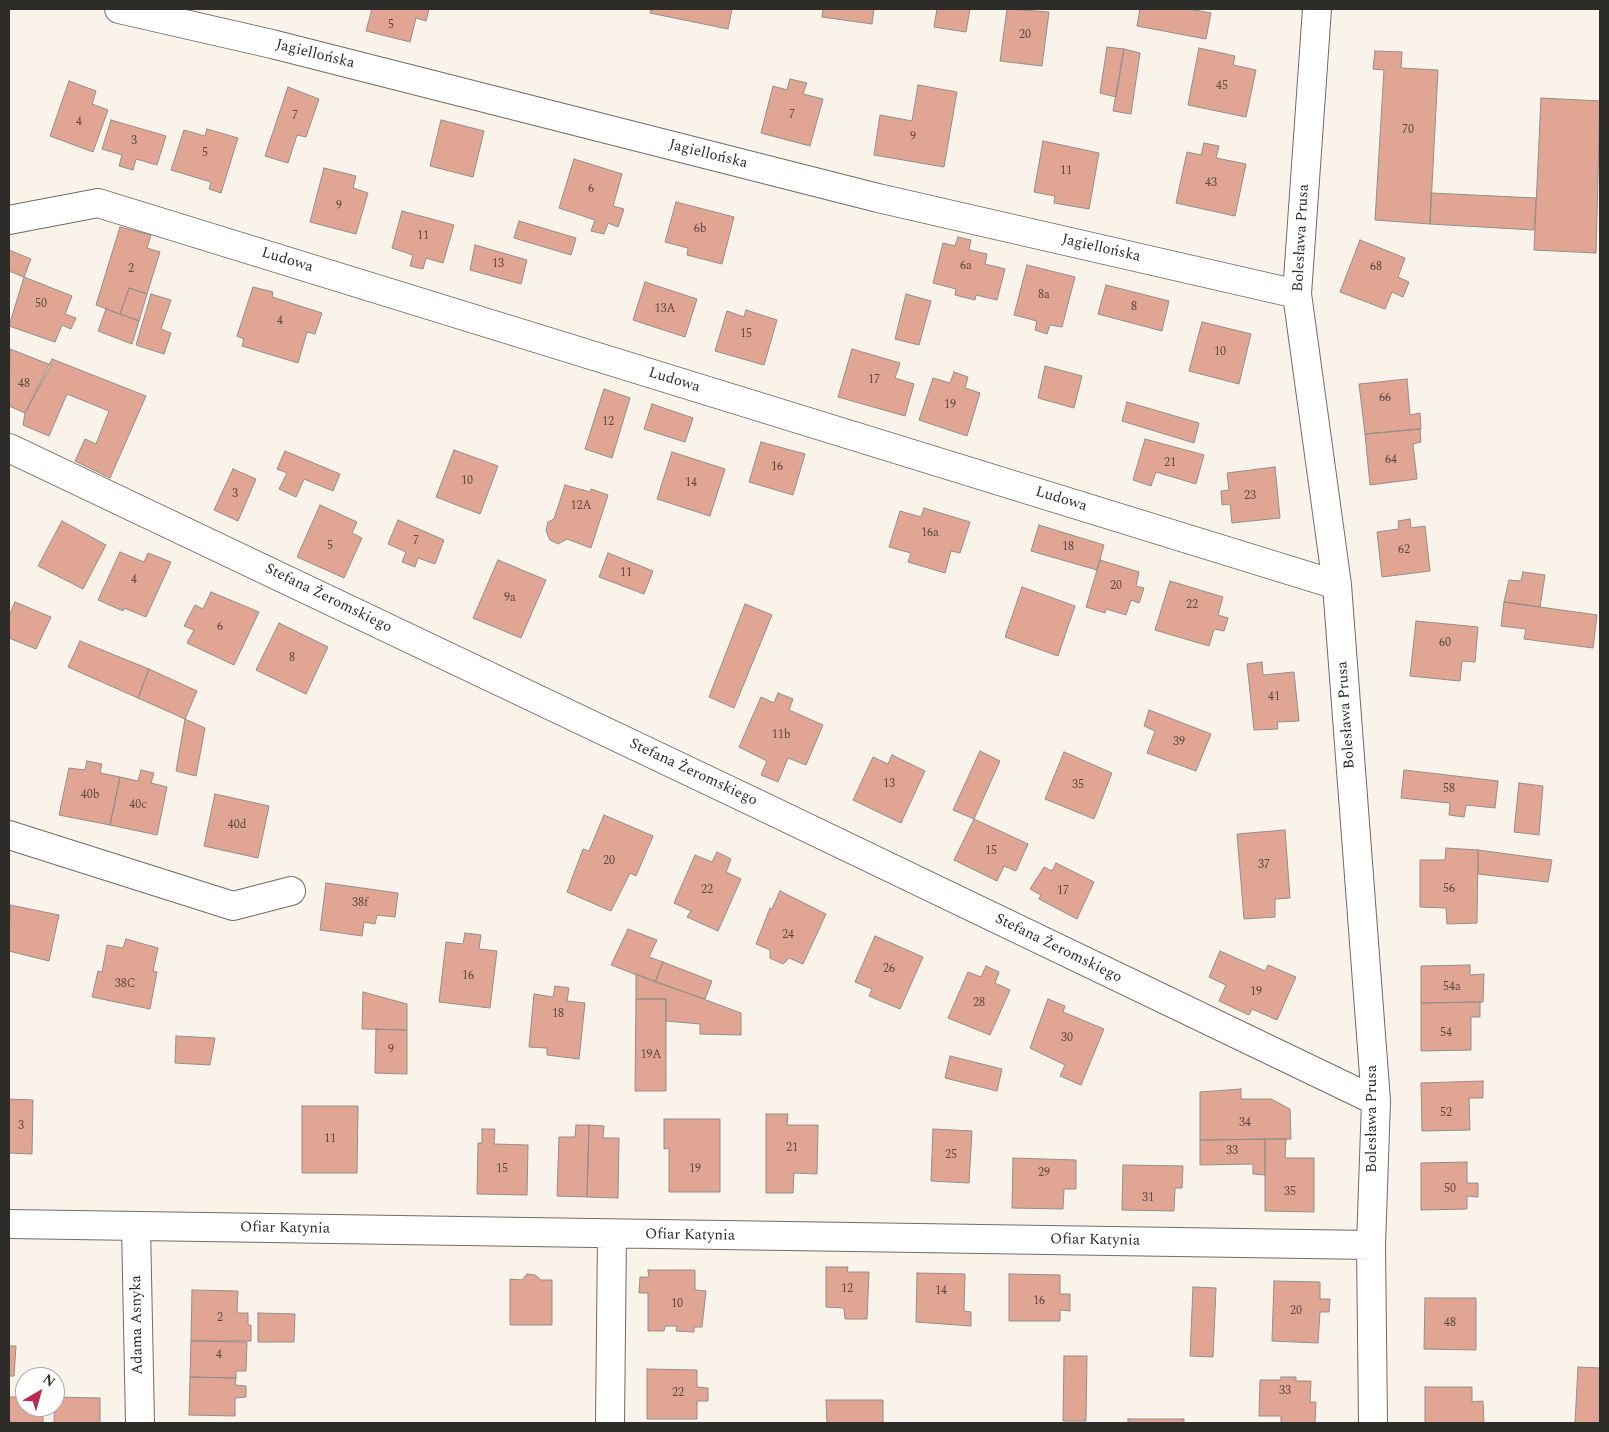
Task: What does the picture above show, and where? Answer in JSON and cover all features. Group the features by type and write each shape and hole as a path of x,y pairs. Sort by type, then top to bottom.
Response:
{"street":[{"name":"Jagiellońska","path":"119,9 272,44 878,198 1297,294"},
{"name":"Bolesława Prusa","path":"1317,9 1297,294 1337,585 1376,1101 1371,1245 1373,1423"},
{"name":"Ludowa","path":"9,220 98,203 1337,585"},
{"name":"Stefana Żeromskiego","path":"9,448 1376,1101"},
{"path":"9,836 233,906 291,891"},
{"name":"Ofiar Katynia","path":"9,1224 1371,1245"},
{"name":"Adama Asnyka","path":"136,1226 140,1423"},
{"path":"610,1423 612,1234"}],"building":[{"path":"372,9 429,9 426,21 416,18 410,42 366,31"},
{"path":"651,9 732,9 728,29 650,13"},
{"path":"823,9 874,9 872,24 822,17"},
{"path":"937,9 970,9 966,32 934,27"},
{"path":"1007,9 1049,12 1042,66 1000,61"},
{"path":"1140,9 1189,9 1211,13 1206,39 1137,26"},
{"path":"1107,47 1124,49 1116,97 1100,93"},
{"path":"1199,48 1235,56 1233,65 1256,70 1246,117 1188,105"},
{"path":"1124,49 1140,53 1131,114 1113,111"},
{"path":"1375,51 1402,52 1401,68 1438,70 1430,224 1375,220 1384,70 1373,69"},
{"path":"790,79 807,83 803,94 823,99 810,146 761,133 773,86 787,90"},
{"path":"69,81 96,91 92,104 108,110 93,152 50,136"},
{"path":"918,85 957,92 944,167 874,155 880,115 912,121"},
{"path":"288,87 319,99 306,137 297,135 288,163 265,156"},
{"path":"1541,98 1600,101 1596,253 1534,250"},
{"path":"111,120 166,136 157,165 136,159 133,170 119,166 122,155 102,149"},
{"path":"441,120 484,131 473,177 430,166"},
{"path":"207,129 238,138 221,193 209,189 211,182 171,170 184,130 205,136"},
{"path":"1043,141 1099,153 1089,209 1054,203 1055,196 1034,192"},
{"path":"1204,143 1219,146 1216,158 1246,164 1235,216 1176,203 1187,152 1201,155"},
{"path":"574,159 622,174 613,206 624,209 618,227 608,223 604,234 591,231 595,220 559,208"},
{"path":"324,168 356,176 353,188 368,193 356,234 310,222"},
{"path":"1431,193 1536,198 1534,230 1430,224"},
{"path":"676,202 734,217 722,264 687,255 688,248 665,242"},
{"path":"402,211 454,225 443,263 426,258 423,269 410,266 413,255 392,248"},
{"path":"519,221 576,238 571,255 514,238"},
{"path":"120,227 151,235 147,248 160,252 147,294 129,288 120,314 96,305"},
{"path":"958,237 971,240 969,250 987,254 985,264 1005,269 997,300 976,295 975,300 955,295 956,289 933,283 943,243 955,246"},
{"path":"1360,240 1405,258 1398,277 1409,282 1403,297 1392,292 1385,309 1340,292"},
{"path":"475,245 527,260 521,284 470,270"},
{"path":"9,250 31,259 24,277 9,271"},
{"path":"1027,265 1075,277 1062,327 1050,325 1047,334 1035,330 1037,321 1014,315"},
{"path":"24,277 72,296 65,314 76,318 71,329 62,325 55,342 9,326"},
{"path":"645,282 697,299 685,337 633,320"},
{"path":"1106,285 1169,301 1162,331 1098,314"},
{"path":"253,287 273,292 272,297 322,313 315,334 307,332 298,363 242,346 244,339 237,336"},
{"path":"129,288 147,294 139,321 120,314"},
{"path":"151,294 171,300 161,329 171,333 164,354 136,345"},
{"path":"906,294 931,301 919,345 895,339"},
{"path":"106,309 139,321 132,344 98,331"},
{"path":"746,310 777,320 764,365 715,351 727,311 744,317"},
{"path":"1202,322 1251,334 1239,384 1189,371"},
{"path":"10,349 51,365 25,413 9,406"},
{"path":"852,349 900,363 895,378 914,384 905,416 838,397"},
{"path":"52,359 146,396 110,478 75,461 85,439 96,444 109,411 67,394 49,436 23,425 25,413"},
{"path":"1045,366 1082,376 1074,408 1038,398"},
{"path":"954,372 968,377 965,388 980,393 967,436 919,420 933,378 950,383"},
{"path":"1407,379 1410,415 1420,413 1421,429 1365,434 1359,384"},
{"path":"604,389 630,398 612,458 585,449"},
{"path":"1127,402 1199,423 1194,443 1122,421"},
{"path":"652,404 693,418 685,442 644,429"},
{"path":"1420,429 1421,442 1413,444 1417,479 1370,485 1365,434"},
{"path":"1145,439 1204,455 1196,484 1156,472 1151,486 1133,480"},
{"path":"761,442 805,454 793,495 749,482"},
{"path":"454,450 498,466 480,514 436,497"},
{"path":"285,451 340,474 333,491 304,479 296,497 279,489 287,473 277,469"},
{"path":"672,452 725,469 710,516 657,499"},
{"path":"1275,467 1280,518 1232,523 1230,504 1222,505 1221,491 1229,490 1227,473"},
{"path":"233,469 256,479 238,521 214,510"},
{"path":"565,485 590,492 591,489 608,495 591,548 567,539 558,544 550,540 546,531 548,522 554,519"},
{"path":"320,505 357,522 352,533 362,538 344,578 297,557"},
{"path":"924,508 970,522 960,553 951,551 945,573 908,562 911,553 889,547 900,511 921,517"},
{"path":"1410,519 1411,528 1425,526 1430,571 1382,577 1377,532 1399,529 1398,521"},
{"path":"398,520 444,540 435,564 418,558 415,567 402,562 406,552 388,544"},
{"path":"62,521 106,545 83,589 38,566"},
{"path":"1039,525 1104,545 1097,570 1031,551"},
{"path":"120,552 144,562 148,553 171,562 146,617 124,608 123,611 98,600"},
{"path":"608,553 653,571 644,594 599,577"},
{"path":"498,560 546,580 521,638 473,618"},
{"path":"1100,560 1139,572 1136,586 1144,588 1139,603 1131,600 1126,615 1106,609 1105,613 1086,607"},
{"path":"1523,572 1545,575 1540,607 1504,602 1509,580 1521,581"},
{"path":"1170,581 1223,597 1218,615 1228,618 1224,631 1214,629 1209,646 1155,630"},
{"path":"1022,587 1075,606 1058,656 1005,637"},
{"path":"211,592 259,612 234,665 187,643 194,630 184,626 195,605 203,609"},
{"path":"15,602 51,617 36,649 9,638 9,616"},
{"path":"1504,602 1597,615 1593,648 1524,639 1526,629 1501,626"},
{"path":"745,604 772,615 734,708 709,697"},
{"path":"1416,621 1478,627 1475,662 1462,661 1460,681 1410,676"},
{"path":"279,623 328,647 306,694 256,670"},
{"path":"80,641 149,669 138,698 68,667"},
{"path":"1262,662 1263,675 1294,672 1299,721 1277,722 1278,729 1254,730 1247,664"},
{"path":"149,669 197,691 185,719 138,698"},
{"path":"778,693 793,699 789,710 823,725 806,765 788,758 778,782 761,775 767,761 739,747 761,697 774,703"},
{"path":"1149,710 1211,734 1196,771 1147,753 1155,731 1144,726"},
{"path":"185,719 205,728 196,776 176,771"},
{"path":"980,751 1000,761 974,819 953,810"},
{"path":"1064,752 1112,773 1094,819 1045,799"},
{"path":"892,755 925,771 901,823 853,800 873,757 888,764"},
{"path":"87,761 102,764 100,773 120,777 110,825 59,815 69,768 85,770"},
{"path":"141,770 154,773 151,783 167,787 157,835 110,825 120,777 138,781"},
{"path":"1404,770 1498,781 1495,808 1466,805 1464,817 1449,815 1450,803 1401,798"},
{"path":"1519,783 1543,786 1539,835 1514,832"},
{"path":"215,794 269,806 258,858 204,846"},
{"path":"604,815 653,836 636,876 630,873 611,911 567,892 583,849 589,851"},
{"path":"974,819 1028,844 1016,871 1004,866 997,881 954,860"},
{"path":"1285,830 1290,898 1275,899 1275,917 1244,919 1237,834"},
{"path":"1446,848 1478,850 1477,923 1447,924 1446,908 1420,907 1420,860 1445,860"},
{"path":"1478,850 1552,860 1548,882 1478,874"},
{"path":"717,852 731,859 726,872 741,879 718,931 687,917 691,911 674,903 695,855 712,862"},
{"path":"1056,863 1094,882 1077,919 1039,899 1041,895 1030,889 1044,867 1052,871"},
{"path":"326,883 398,893 395,917 377,915 375,924 364,922 362,936 320,930"},
{"path":"780,891 826,914 803,964 789,958 783,964 770,958 770,950 756,944 770,908 772,909"},
{"path":"10,905 59,915 49,961 9,951"},
{"path":"628,929 657,940 649,957 663,962 655,982 611,965"},
{"path":"465,933 481,935 479,949 497,951 490,1008 439,1002 446,942 463,944"},
{"path":"875,936 923,957 900,1009 869,996 872,989 855,982"},
{"path":"126,939 158,948 153,971 157,972 150,1009 92,997 98,971 102,972 107,945 123,948"},
{"path":"1220,951 1265,971 1268,965 1296,977 1277,1020 1252,1009 1249,1015 1219,1001 1226,985 1209,977"},
{"path":"663,962 712,981 705,999 655,982"},
{"path":"1470,965 1470,975 1484,974 1483,1002 1421,1003 1421,966"},
{"path":"986,966 999,972 995,983 1010,990 990,1035 948,1018 968,972 981,977"},
{"path":"636,974 741,1013 741,1035 700,1034 700,1024 666,1021 666,999 636,999"},
{"path":"555,986 569,988 567,1001 585,1003 579,1059 547,1055 547,1048 529,1047 534,994 553,997"},
{"path":"363,992 407,1004 407,1030 362,1029"},
{"path":"636,999 666,999 666,1091 635,1091"},
{"path":"1048,999 1065,1006 1063,1012 1104,1029 1081,1085 1060,1076 1065,1065 1030,1048"},
{"path":"1480,1002 1480,1017 1471,1017 1471,1050 1421,1051 1421,1003"},
{"path":"376,1029 407,1030 407,1074 375,1073"},
{"path":"176,1036 215,1038 210,1065 175,1063"},
{"path":"950,1056 1002,1069 997,1091 945,1078"},
{"path":"1483,1081 1483,1098 1469,1098 1470,1130 1422,1131 1421,1083"},
{"path":"1241,1089 1241,1099 1271,1099 1290,1109 1291,1139 1200,1140 1200,1092"},
{"path":"9,1099 33,1100 32,1154 9,1153"},
{"path":"302,1106 358,1106 357,1173 302,1173"},
{"path":"766,1114 788,1114 787,1125 818,1125 817,1174 794,1173 793,1193 766,1193"},
{"path":"664,1119 720,1119 720,1192 669,1192 669,1148 664,1149"},
{"path":"576,1125 589,1125 587,1197 557,1196 559,1137 575,1137"},
{"path":"589,1125 604,1126 603,1138 619,1138 618,1198 587,1197"},
{"path":"482,1129 495,1129 494,1144 528,1145 527,1195 477,1194 478,1143 482,1143"},
{"path":"933,1129 972,1131 969,1183 931,1181"},
{"path":"1265,1139 1265,1175 1253,1174 1253,1164 1200,1165 1200,1140"},
{"path":"1265,1139 1286,1139 1285,1158 1314,1158 1314,1212 1265,1211"},
{"path":"1013,1158 1076,1160 1076,1189 1064,1189 1063,1209 1012,1208"},
{"path":"1467,1162 1467,1183 1478,1183 1478,1197 1467,1196 1467,1209 1421,1210 1421,1163"},
{"path":"1123,1165 1183,1166 1182,1188 1175,1188 1174,1211 1122,1210"},
{"path":"826,1267 848,1267 847,1272 869,1272 867,1319 845,1319 844,1308 826,1307"},
{"path":"648,1270 695,1270 695,1290 706,1291 702,1327 694,1327 694,1332 676,1331 677,1326 665,1326 664,1331 648,1331 648,1293 639,1293 640,1277 649,1277"},
{"path":"917,1273 965,1274 964,1311 971,1312 971,1326 916,1322"},
{"path":"527,1274 535,1275 541,1280 552,1280 552,1325 510,1325 510,1279 522,1280"},
{"path":"1009,1274 1060,1275 1060,1294 1070,1294 1070,1311 1060,1310 1060,1321 1009,1321"},
{"path":"1274,1281 1320,1282 1320,1299 1330,1299 1329,1312 1320,1312 1318,1343 1272,1341"},
{"path":"1193,1287 1216,1288 1213,1357 1190,1356"},
{"path":"192,1290 238,1291 237,1313 248,1313 248,1325 251,1325 251,1341 191,1341"},
{"path":"1425,1298 1476,1298 1476,1350 1424,1349"},
{"path":"258,1313 295,1314 294,1342 258,1342"},
{"path":"191,1341 247,1342 246,1371 236,1371 236,1378 190,1377"},
{"path":"9,1346 16,1346 14,1376 9,1376"},
{"path":"1064,1356 1087,1356 1086,1421 1063,1421"},
{"path":"1578,1367 1600,1368 1600,1423 1575,1423"},
{"path":"647,1369 697,1370 697,1387 708,1388 708,1401 697,1401 697,1419 647,1419"},
{"path":"190,1377 236,1378 235,1385 246,1386 246,1397 235,1398 235,1416 189,1415"},
{"path":"1281,1377 1296,1377 1296,1381 1311,1381 1310,1402 1316,1402 1315,1423 1281,1423 1281,1416 1259,1416 1260,1380 1281,1380"},
{"path":"1425,1387 1472,1387 1472,1402 1483,1401 1484,1423 1425,1423"},
{"path":"9,1397 15,1397 15,1417 43,1417 43,1423 9,1423"},
{"path":"65,1397 100,1398 100,1423 54,1423 54,1417 65,1417"},
{"path":"826,1400 883,1400 883,1423 827,1423"},
{"path":"1128,1419 1184,1419 1184,1423 1128,1423"}]}
